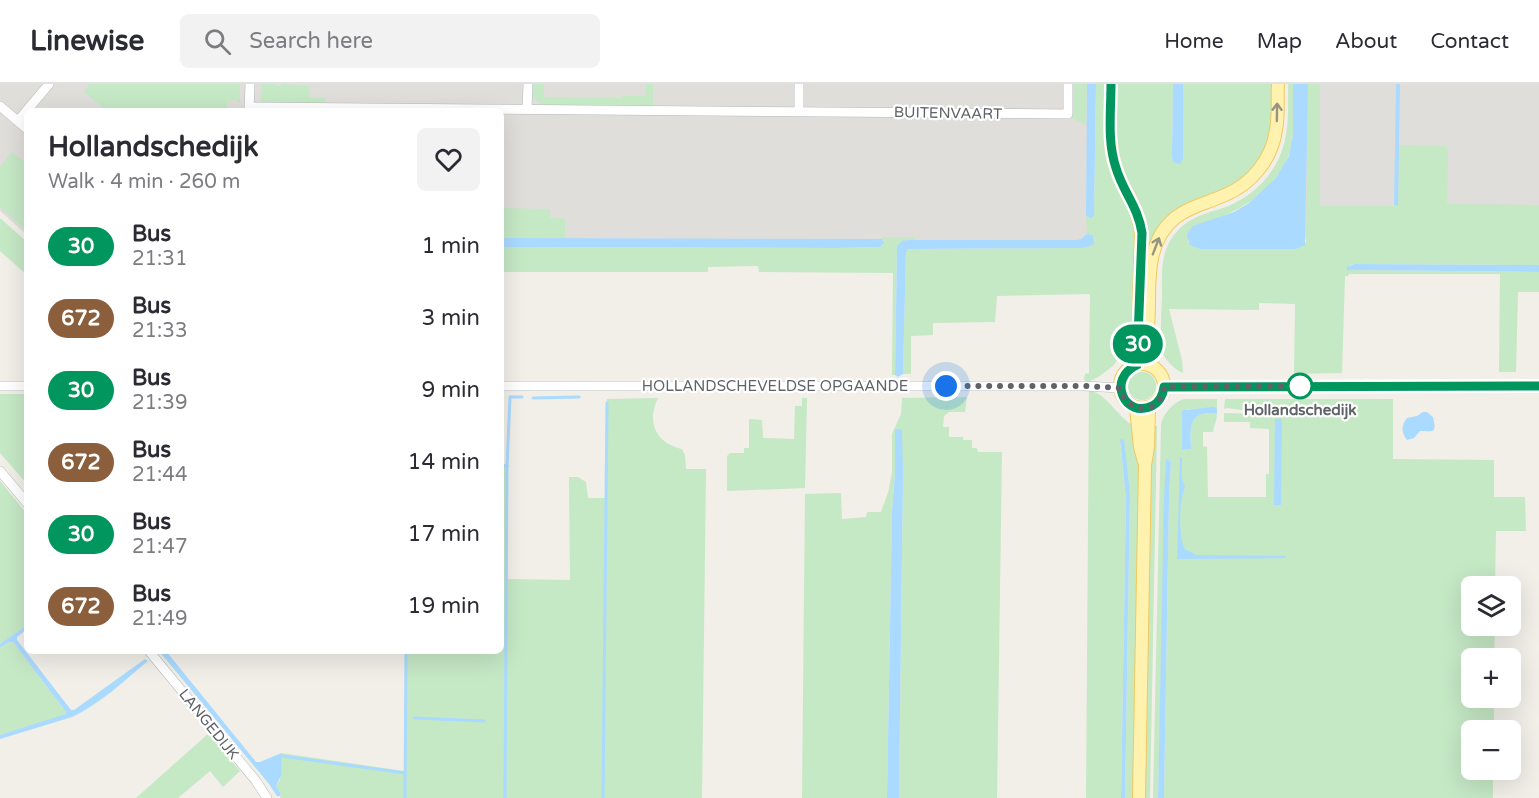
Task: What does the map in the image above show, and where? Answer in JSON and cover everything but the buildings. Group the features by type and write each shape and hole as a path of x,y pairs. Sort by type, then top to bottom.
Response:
{"main road":[{"path":"1111,84 1113,159 1138,215 1142,233 1137,365"},
{"path":"1150,366 1148,350 1150,273 1158,240 1170,223 1188,208 1236,190 1258,172 1265,162 1274,139 1278,84"},
{"path":"1137,365 1150,366 1161,375 1164,387 1160,400 1143,407 1124,399 1120,388 1126,371 1137,365"},
{"path":"1139,798 1145,465 1140,447 1143,407"}],"street":[{"path":"29,108 49,84"},
{"name":"BUITENVAART","path":"250,84 250,108"},
{"path":"527,109 528,84"},
{"path":"799,84 799,111"},
{"name":"BUITENVAART","path":"504,109 1068,114 1068,84"},
{"path":"0,106 24,126"},
{"path":"18,121 24,114"},
{"path":"0,386 24,386"},
{"name":"HOLLANDSCHEVELDSE OPGAANDE","path":"504,386 1085,386 1120,388"},
{"path":"1164,387 1539,386"},
{"path":"0,471 24,499"},
{"name":"LANGEDIJK","path":"151,654 256,781 267,798"}],"shaded area":[{"path":"0,84 1091,84 1091,243 504,243 504,108 24,108 24,232 0,211"},
{"path":"1300,84 1539,84 1539,269 1298,238"}],"green space":[{"path":"87,84 240,84 240,103 236,100 227,101 227,108 102,108 84,92 89,86"},
{"path":"262,84 309,86 310,98 326,98 321,103 261,101"},
{"path":"532,84 544,84 544,97 621,98 621,96 645,96 646,84 653,84 653,106 545,105 534,98"},
{"path":"1072,84 1087,84 1086,125 1072,118"},
{"path":"1096,84 1108,84 1107,135 1136,222 1132,348 1104,373 1086,382 1085,374 1089,373 1090,294 997,296 995,322 933,323 933,335 911,336 911,374 903,374 906,253 908,249 1083,248 1094,237 1087,234 1086,216 1088,218 1094,216"},
{"path":"1114,84 1173,84 1172,142 1183,159 1183,84 1274,84 1273,128 1262,160 1234,187 1196,202 1148,256 1144,255 1114,144"},
{"path":"1288,84 1293,84 1293,131 1291,150 1280,172 1270,185 1246,204 1188,232 1188,242 1200,249 1296,249 1306,242 1308,84 1320,84 1320,206 1395,206 1398,203 1399,145 1445,146 1448,149 1447,204 1539,205 1539,265 1354,264 1350,265 1347,270 1539,272 1539,292 1518,292 1516,372 1499,372 1500,274 1349,274 1345,276 1342,373 1294,374 1295,304 1259,303 1259,310 1169,309 1182,360 1183,373 1166,359 1160,348 1162,270 1166,249 1184,224 1244,198 1255,190 1272,171 1286,134"},
{"path":"12,152 24,162 24,228 0,207 0,167"},
{"path":"504,208 550,209 550,218 565,218 565,238 504,238"},
{"path":"0,218 24,239 24,272 0,251"},
{"path":"882,237 915,237 915,240 909,240 897,247 895,375 892,375 893,273 759,272 758,266 708,267 708,272 504,272 504,247 838,248 880,247 884,241"},
{"path":"1142,372 1152,376 1156,386 1152,396 1142,400 1132,396 1128,386 1132,376"},
{"path":"1089,390 1102,397 1124,419 1136,427 1139,481 1134,798 1125,798 1130,495 1120,440 1126,499 1121,798 1086,798"},
{"path":"0,394 24,394 24,481 0,453"},
{"path":"967,397 965,412 949,412 944,416 943,427 949,427 949,437 963,437 963,440 972,440 972,448 977,448 978,452 1002,452 997,798 899,798 903,472 895,431 887,798 802,798 805,494 841,493 842,519 866,517 867,512 881,512 892,472 892,434 901,414 902,398"},
{"path":"658,398 653,423 660,437 682,449 686,469 706,469 702,798 280,798 281,794 276,786 280,780 282,756 279,754 281,753 404,771 405,654 504,654 504,466 507,466 505,579 570,580 569,477 578,477 586,482 588,498 605,498 607,399"},
{"path":"802,398 807,398 805,488 727,491 727,456 730,453 744,453 744,448 749,448 749,419 762,420 763,438 794,439 795,406 802,406"},
{"path":"1185,399 1217,399 1217,409 1186,409 1183,449 1191,448 1191,428 1194,419 1202,414 1217,413 1213,432 1203,432 1203,446 1207,447 1208,497 1266,497 1266,474 1269,474 1269,429 1250,428 1250,422 1224,422 1224,413 1270,414 1224,409 1225,399 1393,399 1393,459 1494,460 1494,497 1525,497 1526,531 1496,531 1495,576 1461,576 1461,636 1495,636 1494,648 1461,648 1461,708 1494,708 1494,720 1461,720 1461,780 1493,780 1493,798 1164,798 1171,462 1166,460 1158,798 1153,798 1161,425 1164,417 1177,402"},
{"path":"1152,426 1157,426 1150,798 1145,798"},
{"path":"0,481 24,510 24,627 0,644"},
{"path":"13,642 66,715 0,735 0,648"},
{"path":"208,734 240,771 223,787 210,771 178,798 136,798"}],"water":[{"path":"1087,84 1096,84 1094,216 1091,218 1086,216"},
{"path":"1173,84 1183,84 1183,159 1180,164 1173,162 1172,155"},
{"path":"1293,84 1308,84 1305,245 1296,249 1200,249 1190,245 1187,237 1193,226 1234,212 1249,203 1276,178 1289,156 1293,135"},
{"path":"1396,84 1400,84 1398,206 1394,205"},
{"path":"1087,234 1093,235 1094,242 1093,245 1083,248 908,249 906,253 903,374 898,377 895,375 897,246 902,241 1076,240"},
{"path":"504,238 882,239 884,243 880,247 504,247"},
{"path":"1354,264 1539,265 1539,272 1347,270 1347,267"},
{"path":"1214,407 1217,413 1197,416 1191,429 1191,449 1182,449 1183,410"},
{"path":"1423,412 1433,417 1434,429 1420,431 1414,438 1407,440 1403,432 1405,421"},
{"path":"1275,419 1282,419 1281,505 1274,505"},
{"path":"902,430 903,472 899,798 887,798 892,512 895,431"},
{"path":"1120,439 1124,440 1130,495 1125,798 1121,798 1126,499"},
{"path":"1182,457 1182,478 1185,487 1181,500 1180,527 1185,549 1196,555 1287,557 1177,559 1180,458"},
{"path":"1167,459 1171,462 1164,798 1158,798 1164,497"},
{"path":"24,627 24,631 17,637 17,640 24,649 24,654 28,654 71,710 145,659 148,661 112,692 82,712 0,739 0,735 66,714 66,712 13,642 0,648 0,644"},
{"path":"161,654 168,654 256,762 282,754 281,776 276,786 280,796 277,796"}],"waterway":[{"path":"507,466 510,397 522,397"},
{"path":"533,398 579,397"},
{"path":"603,798 607,403"},
{"path":"504,466 507,466 505,798"},
{"path":"405,798 406,654"},
{"path":"415,718 484,721"},
{"path":"282,756 405,773"}],"bus line":[{"name":"30","path":"1111,84 1113,159 1138,215 1142,233 1137,365 1126,371 1120,388 1128,403 1136,408 1150,407 1160,400 1164,387 1539,386"}],"place":[{"name":"Hollandschedijk","path":"1300,386"}],"route":[{"path":"946,386 1120,388 1124,399 1136,408 1150,407 1155,404 1160,400 1164,387 1300,386"}]}
